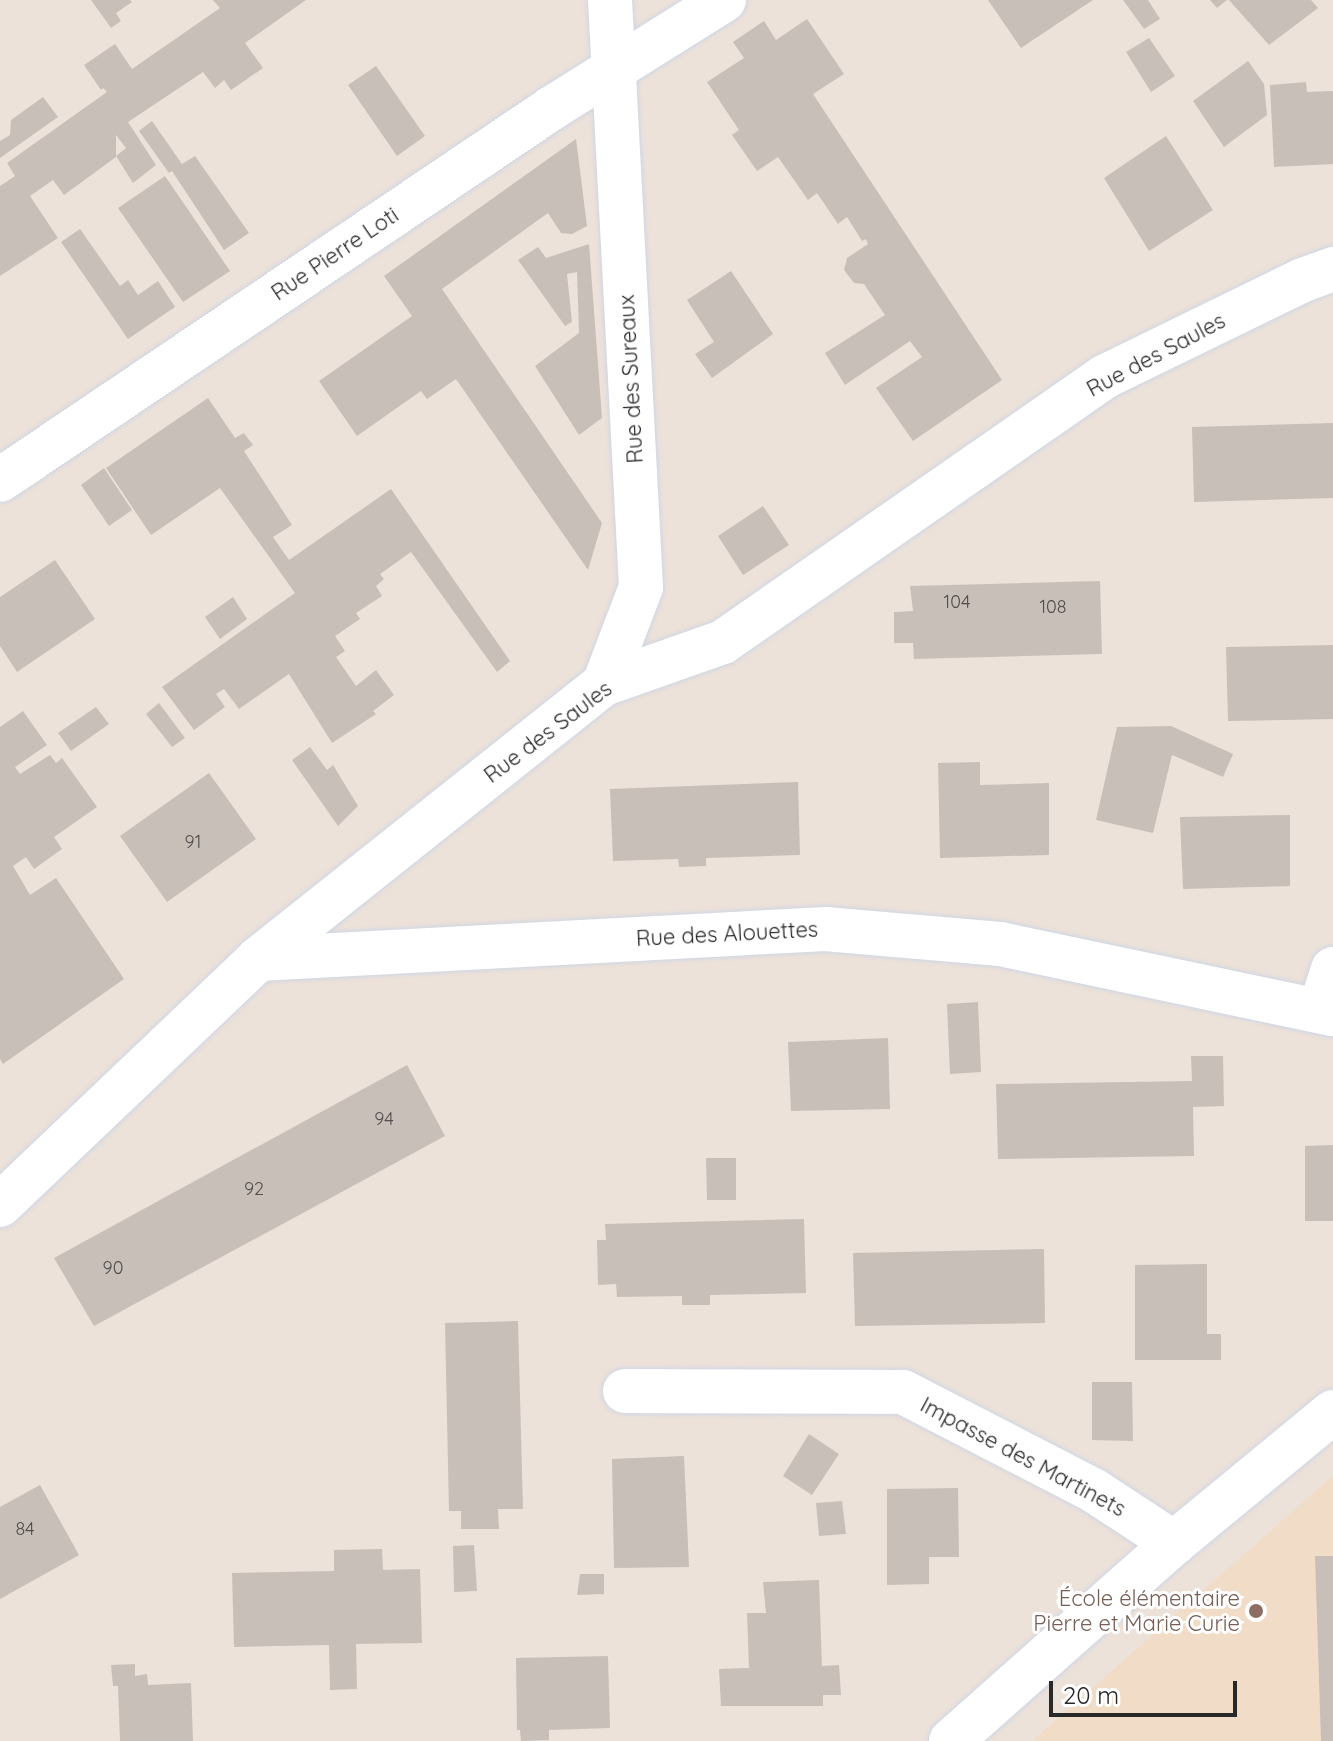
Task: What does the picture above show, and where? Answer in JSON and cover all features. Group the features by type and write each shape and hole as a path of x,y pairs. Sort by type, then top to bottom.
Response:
{"street":[{"path":"610,0 616,68"},
{"name":"Rue Pierre Loti","path":"0,480 616,68 724,0"},
{"name":"Rue des Sureaux","path":"604,684 641,587 616,68"},
{"name":"Rue des Saules","path":"0,1205 258,959 604,684 723,642 1104,377 1303,280 1333,269"},
{"name":"Rue des Alouettes","path":"258,959 813,929 1000,944 1326,1012"},
{"path":"1326,1012 1333,969"},
{"name":"Impasse des Martinets","path":"625,1391 903,1392 1093,1490 1174,1543"},
{"path":"951,1741 1174,1543 1333,1412"}],"shaded area":[{"name":"École élémentaire Pierre et Marie Curie","path":"1333,1476 1333,1741 1032,1741 1328,1480"}],"building":[{"path":"91,0 132,2 116,13 121,21 111,28"},
{"path":"213,0 306,0 245,43 263,68 231,90 224,80 215,88 203,72 128,122 156,165 133,183 116,156 64,195 53,180 30,196 58,238 0,276 0,186 15,176 7,163 107,92 103,88 101,90 84,65 115,44 132,69 220,8","holes":["116,135 126,148 116,156"]},
{"path":"988,0 1093,0 1021,48"},
{"path":"1123,0 1148,0 1160,19 1144,29"},
{"path":"1210,0 1227,0 1217,8"},
{"path":"1229,0 1311,0 1318,8 1269,45"},
{"path":"807,19 844,74 813,94 1002,380 913,441 876,388 922,357 910,341 845,385 825,353 885,315 864,284 854,283 844,270 847,258 868,244 866,239 862,241 847,217 838,224 817,193 808,200 778,157 757,171 732,135 739,130 707,82 744,58 733,42 764,21 776,40"},
{"path":"1149,38 1175,76 1151,92 1126,52"},
{"path":"1248,61 1264,84 1267,115 1224,147 1193,101"},
{"path":"376,66 425,136 397,156 348,85"},
{"path":"1306,82 1307,92 1333,91 1333,164 1274,167 1270,85"},
{"path":"43,97 58,117 0,158 0,141 10,135 11,120"},
{"path":"152,121 182,164 195,156 249,233 224,250 172,171 169,173 139,131"},
{"path":"1166,136 1213,210 1149,251 1104,178"},
{"path":"576,139 587,226 572,234 561,233 548,213 442,289 602,523 588,570 456,379 427,399 421,391 357,436 319,381 412,316 384,276"},
{"path":"165,176 230,271 183,302 118,208"},
{"path":"80,229 120,286 128,280 138,295 158,281 175,307 128,339 61,242"},
{"path":"589,244 602,418 579,435 535,366 579,333 577,272 567,274 572,322 565,326 518,260 538,247 546,258"},
{"path":"731,271 773,334 712,378 695,354 714,342 687,300"},
{"path":"208,398 235,438 244,433 253,445 244,451 292,525 273,537 289,560 391,489 510,661 497,672 411,552 380,574 384,579 376,586 382,596 356,613 360,619 335,636 345,651 336,657 356,686 376,670 394,695 373,711 376,714 332,743 289,674 239,709 224,689 216,694 225,707 194,730 162,687 295,593 220,488 151,535 106,468"},
{"path":"1333,423 1333,498 1194,502 1192,427"},
{"path":"104,468 132,510 109,526 81,485"},
{"path":"763,506 789,545 743,575 718,536"},
{"path":"55,560 95,619 17,672 0,646 0,597"},
{"path":"1100,581 1102,654 914,659 913,643 894,643 894,612 913,611 910,586"},
{"path":"233,597 247,619 220,639 205,617"},
{"path":"1333,645 1333,719 1228,721 1226,647"},
{"path":"159,703 185,738 172,747 146,714"},
{"path":"96,707 109,724 71,751 58,733"},
{"path":"23,711 47,745 15,767 20,774 50,755 56,763 62,758 97,807 54,837 62,849 34,869 26,857 13,866 30,895 56,878 124,979 3,1064 0,1059 0,727"},
{"path":"1171,726 1233,754 1223,777 1172,755 1153,833 1096,820 1117,727"},
{"path":"310,747 327,770 333,765 358,806 338,826 292,760"},
{"path":"980,762 980,785 1049,783 1049,855 940,858 938,763"},
{"path":"209,773 256,839 167,902 120,836"},
{"path":"798,782 800,855 706,858 706,866 679,867 678,859 613,861 610,789"},
{"path":"1290,815 1290,886 1183,889 1180,817"},
{"path":"978,1002 981,1072 950,1074 947,1004"},
{"path":"888,1038 890,1109 791,1111 788,1042"},
{"path":"1191,1056 1223,1056 1224,1106 1193,1107 1194,1156 998,1159 996,1084 1192,1081"},
{"path":"407,1065 445,1136 94,1326 54,1258"},
{"path":"1333,1145 1333,1221 1305,1221 1305,1146"},
{"path":"706,1158 736,1158 736,1200 707,1200"},
{"path":"804,1219 806,1293 710,1295 710,1305 682,1305 682,1296 617,1297 616,1284 598,1285 597,1240 606,1240 605,1224"},
{"path":"1044,1249 1045,1323 855,1326 853,1253"},
{"path":"1207,1264 1207,1334 1221,1334 1221,1360 1135,1360 1135,1265"},
{"path":"518,1321 523,1509 498,1509 499,1529 461,1529 461,1511 449,1511 445,1323"},
{"path":"1092,1382 1132,1382 1133,1441 1092,1440"},
{"path":"809,1434 839,1454 812,1495 783,1476"},
{"path":"684,1456 689,1567 614,1568 612,1459"},
{"path":"40,1485 79,1555 0,1599 0,1507"},
{"path":"958,1488 959,1557 929,1557 929,1584 887,1585 887,1489"},
{"path":"842,1501 846,1534 819,1536 816,1503"},
{"path":"474,1545 477,1591 454,1592 453,1546"},
{"path":"382,1549 383,1570 420,1569 422,1643 356,1644 357,1689 330,1690 329,1645 234,1647 232,1573 334,1571 334,1550"},
{"path":"1315,1556 1333,1556 1333,1741 1321,1741"},
{"path":"580,1574 604,1574 604,1594 577,1595"},
{"path":"819,1580 822,1666 839,1665 841,1695 823,1695 823,1706 721,1706 719,1669 749,1668 747,1613 766,1613 763,1582"},
{"path":"608,1656 610,1728 549,1730 549,1740 521,1741 520,1730 517,1730 516,1658"},
{"path":"135,1664 135,1676 147,1674 148,1685 191,1683 193,1741 120,1741 118,1686 113,1686 111,1665"}],"place":[{"name":"École élémentaire Pierre et Marie Curie","path":"1256,1611"}]}
